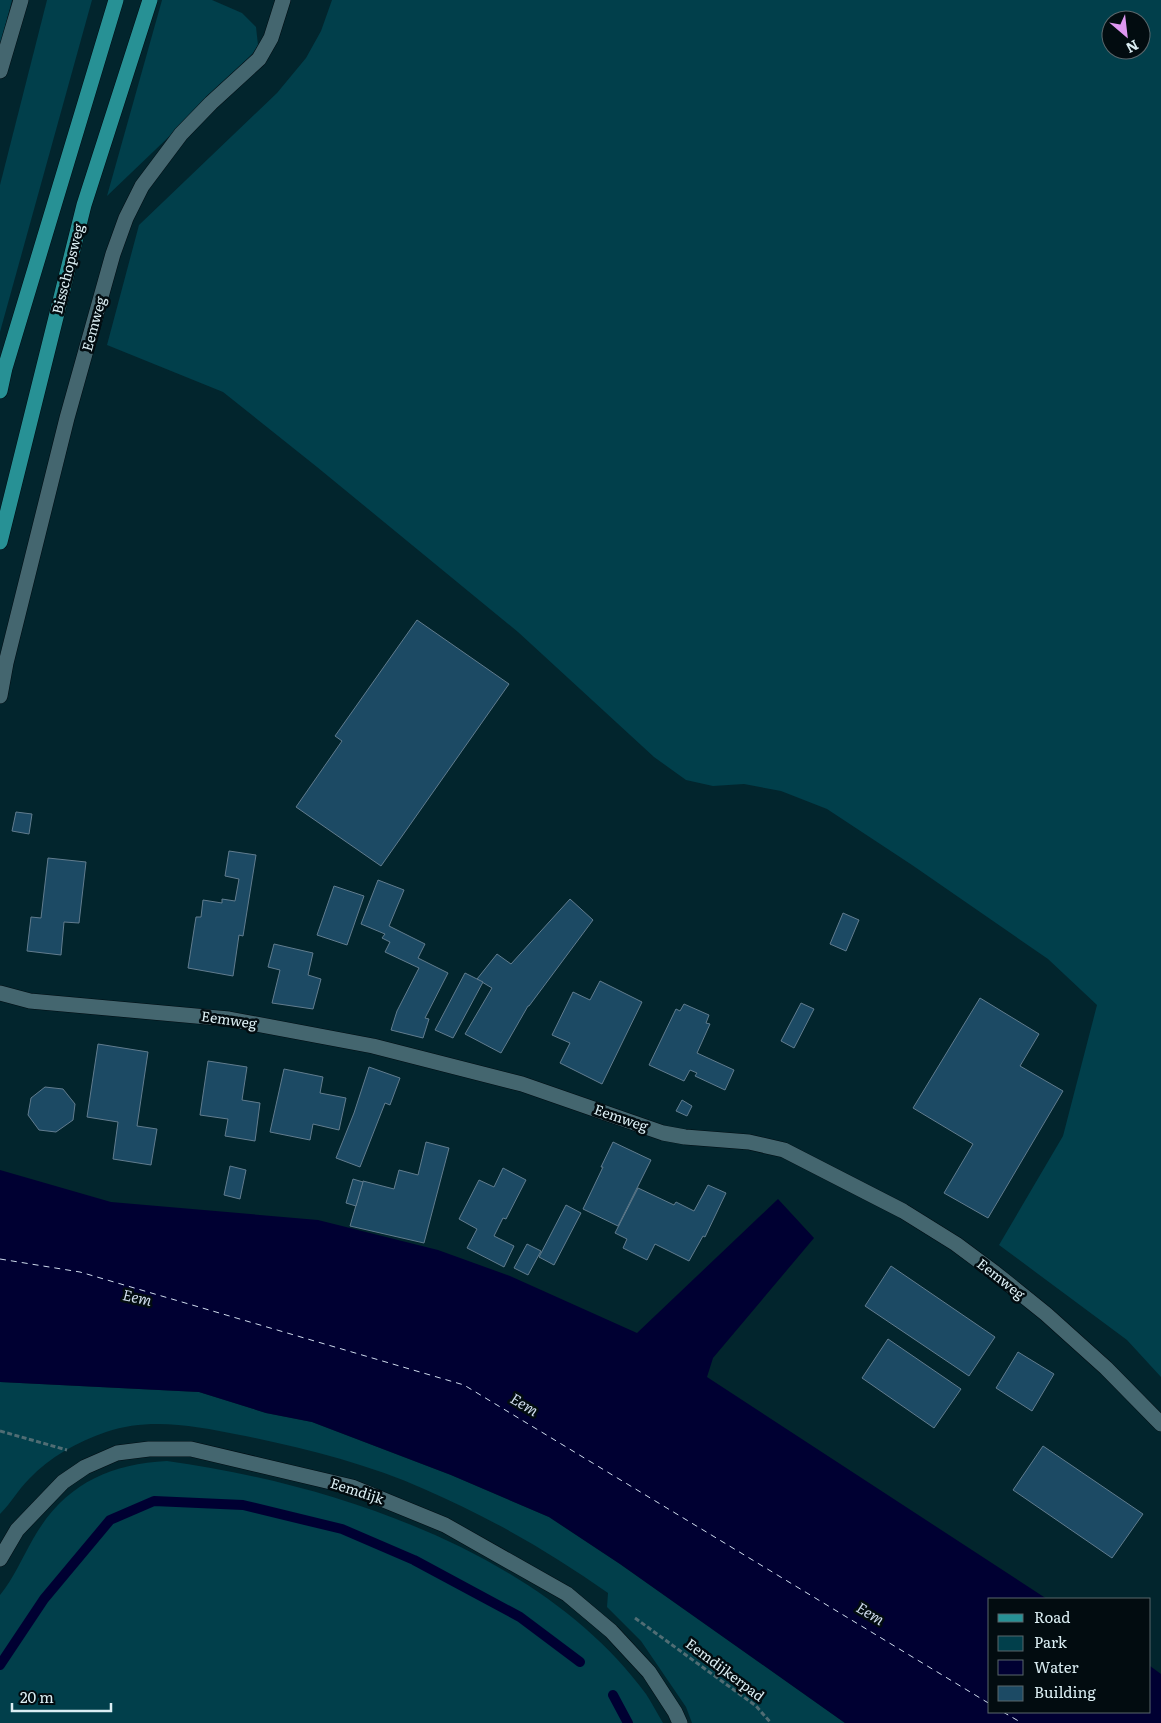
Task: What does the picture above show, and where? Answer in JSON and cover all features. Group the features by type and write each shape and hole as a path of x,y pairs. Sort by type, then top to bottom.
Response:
{"main road":[{"path":"0,391 5,368 116,0"},
{"name":"Bisschopsweg","path":"0,542 84,205 150,0"}],"street":[{"path":"0,71 21,0"},
{"name":"Eemweg","path":"0,696 6,663 67,418 113,254 126,218 142,186 181,134 211,103 259,59 271,38 283,0"},
{"name":"Eemweg","path":"0,993 30,1001 229,1019 372,1046 522,1084 663,1133 685,1137 749,1142 784,1150 903,1210 956,1244 1046,1314 1106,1368 1161,1424"},
{"name":"Eemdijk","path":"0,1559 17,1530 56,1489 85,1467 117,1453 149,1449 191,1449 352,1487 445,1524 567,1594 611,1631 649,1672 680,1723"}],"path":[{"path":"0,1431 72,1452"},
{"name":"Eemdijkerpad","path":"663,1638 756,1706 771,1723"}],"green space":[{"path":"0,0 12,0 0,46"},
{"path":"47,0 92,0 0,332 0,185"},
{"path":"162,0 212,0 242,13 256,27 258,45 225,83 107,196"},
{"path":"332,0 1161,0 1161,1377 1127,1340 999,1245 1063,1136 1097,1005 1048,959 827,809 781,791 744,784 713,786 686,780 654,757 518,632 223,392 107,345 139,225 277,93 306,58 321,31"},
{"path":"0,1382 199,1392 266,1413 312,1422 451,1475 549,1517 620,1564 845,1723 692,1723 686,1707 641,1641 607,1607 608,1593 564,1563 472,1511 380,1472 286,1445 173,1424 123,1427 85,1440 55,1457 29,1479 0,1514"},
{"path":"167,1461 231,1472 298,1487 365,1507 430,1533 493,1564 551,1601 602,1644 646,1694 663,1723 0,1723 0,1595 14,1575 33,1539 58,1505 89,1481 125,1467"}],"water":[{"name":"Eem","path":"0,1170 111,1202 318,1220 438,1250 510,1276 637,1333 778,1199 814,1238 713,1358 707,1377 1045,1598 988,1598 988,1713 1151,1713 1151,1667 1161,1674 1161,1723 845,1723 620,1564 549,1517 451,1475 312,1422 266,1413 199,1392 0,1382"}],"building":[{"path":"417,620 509,684 381,866 296,807 342,741 335,736"},
{"path":"16,812 32,814 29,834 12,831"},
{"path":"229,851 256,855 243,936 239,935 233,976 188,968 196,917 201,917 203,900 222,903 222,899 235,901 239,879 225,876"},
{"path":"48,858 86,862 79,923 64,922 61,955 27,951 31,917 41,918"},
{"path":"378,880 404,890 389,926 425,944 418,958 448,973 425,1018 429,1019 423,1038 391,1030 397,1011 419,968 385,952 390,942 382,938 385,934 361,924"},
{"path":"334,886 364,896 347,945 317,935"},
{"path":"570,899 593,920 528,1006 501,1053 465,1034 492,988 477,979 497,954 511,964"},
{"path":"843,913 859,920 846,951 830,944"},
{"path":"274,944 313,953 308,975 321,979 313,1009 272,1003 280,970 268,967"},
{"path":"465,973 483,982 453,1038 435,1030"},
{"path":"600,981 642,1002 602,1084 560,1063 570,1043 552,1035 573,992 590,1000"},
{"path":"980,998 1039,1034 1020,1066 1063,1091 988,1218 944,1193 973,1144 913,1108"},
{"path":"801,1003 814,1009 794,1048 781,1041"},
{"path":"684,1004 709,1015 706,1023 710,1024 697,1053 734,1070 725,1090 695,1076 697,1073 690,1070 684,1081 649,1065 676,1009 680,1011"},
{"path":"98,1044 148,1052 137,1126 157,1129 151,1165 113,1159 118,1122 87,1117"},
{"path":"208,1061 247,1067 242,1100 260,1103 255,1141 225,1136 228,1119 200,1115"},
{"path":"369,1067 400,1078 390,1105 385,1103 360,1167 336,1158 354,1113"},
{"path":"284,1069 323,1077 320,1093 346,1098 339,1130 313,1124 310,1140 270,1132"},
{"path":"45,1087 63,1089 75,1104 73,1120 56,1132 39,1130 28,1115 31,1098"},
{"path":"682,1100 692,1106 687,1116 676,1111"},
{"path":"426,1142 449,1148 424,1243 350,1226 363,1181 394,1189 399,1170 418,1175"},
{"path":"613,1142 651,1160 618,1226 583,1209"},
{"path":"230,1166 246,1170 240,1199 224,1195"},
{"path":"503,1168 526,1180 506,1219 503,1218 494,1236 514,1246 504,1267 467,1248 477,1229 459,1219 479,1180 494,1187"},
{"path":"353,1179 363,1182 356,1206 346,1203"},
{"path":"708,1185 726,1193 705,1237 703,1236 689,1261 655,1244 647,1260 623,1248 627,1239 615,1233 638,1188 674,1205 676,1202 694,1211"},
{"path":"566,1205 581,1213 554,1265 539,1257"},
{"path":"527,1244 541,1251 528,1275 514,1268"},
{"path":"891,1266 995,1337 969,1376 865,1306"},
{"path":"888,1339 961,1389 934,1428 862,1378"},
{"path":"1018,1352 1054,1374 1032,1411 996,1388"},
{"path":"1043,1446 1143,1514 1112,1558 1013,1490"}],"waterway":[{"path":"0,1665 44,1599 110,1520 154,1501 243,1505 342,1529 414,1560 520,1617 580,1662"},
{"path":"613,1695 628,1723"}],"ferry route":[{"path":"0,1259 80,1272 464,1385 988,1703"},
{"path":"1005,1713 1022,1723"}]}
